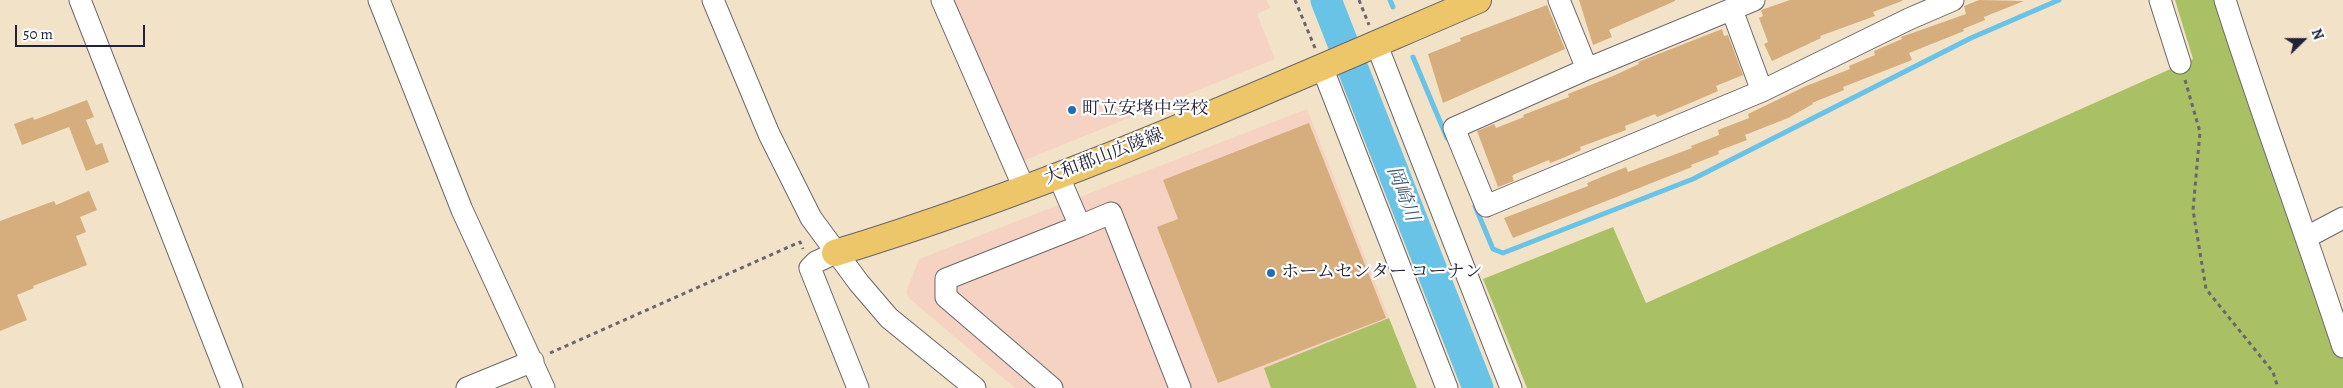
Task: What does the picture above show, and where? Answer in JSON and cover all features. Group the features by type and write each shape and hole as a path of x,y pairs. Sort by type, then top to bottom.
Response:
{"main road":[{"name":"大和郡山広陵線","path":"835,252 894,235 1142,145 1478,0"}],"street":[{"path":"80,0 232,388"},
{"path":"379,0 462,210 544,388"},
{"path":"713,0 788,177 811,218 835,252 889,318 975,388"},
{"path":"942,0 1024,188"},
{"path":"1559,0 1587,69"},
{"path":"1754,0 1587,69 1454,128 1486,206 1762,91 1909,19 1953,0"},
{"path":"2160,0 2180,63"},
{"path":"2225,0 2261,111 2307,237 2343,347"},
{"path":"1732,10 1762,91"},
{"path":"1376,43 1511,388"},
{"path":"1322,66 1447,388"},
{"path":"1058,175 1080,226"},
{"path":"1050,387 946,297 946,279 1111,213 1180,388"},
{"path":"2307,237 2343,218"},
{"path":"835,252 816,262 810,268 858,388"},
{"path":"467,388 533,361"}],"path":[{"path":"1296,0 1322,66"},
{"path":"1359,0 1376,43"},
{"path":"2180,63 2200,132 2193,210 2206,289 2273,372 2278,388"},
{"path":"533,361 800,242 810,268"}],"shaded area":[{"name":"町立安堵中学校","path":"950,0 1267,0 1270,8 1257,14 1275,59 1020,162"},
{"path":"1307,109 1389,318 1265,368 1273,388 1015,388 909,298 906,292 919,259"}],"green space":[{"path":"2175,0 2220,0 2343,359 2343,388 1527,388 1483,279 1613,227 1646,303 2193,59"},
{"path":"1389,318 1417,388 1271,388 1264,368"}],"building":[{"path":"1579,0 1675,1 1609,30 1612,37 1593,45"},
{"path":"1790,0 1902,1 1873,12 1875,16 1820,36 1821,38 1772,61 1764,44 1768,42 1759,18 1763,16 1761,10"},
{"path":"1979,0 2024,1 1984,17 1985,20 1963,29 1964,31 1909,53 1912,60 1843,87 1844,90 1812,103 1788,118 1745,135 1747,140 1718,151 1719,154 1691,165 1692,167 1513,238 1504,218 1588,186 1587,183 1626,167 1628,172 1692,148 1691,146 1719,135 1718,130 1749,118 1748,114 1806,86 1850,69 1849,66 1875,55 1874,51 1902,39 1901,37 1966,14 1964,6"},
{"path":"1547,5 1565,49 1443,103 1428,54 1461,41 1460,38"},
{"path":"1722,29 1724,36 1728,35 1743,75 1716,86 1718,91 1695,101 1657,117 1655,114 1625,126 1626,130 1580,147 1581,150 1563,158 1550,163 1549,160 1515,174 1512,176 1514,181 1498,187 1477,131 1494,124 1496,128 1524,117 1523,115 1569,97 1568,94 1639,64 1638,62"},
{"path":"87,100 94,117 86,120 96,145 102,143 109,162 86,171 69,127 22,145 14,124 33,117 34,120"},
{"name":"ホームセンター コーナン","path":"1309,123 1386,318 1218,383 1157,227 1178,219 1163,180"},
{"path":"89,191 97,210 80,217 86,232 76,236 87,265 33,286 34,288 17,295 27,320 0,331 0,221 54,201 56,205"}],"waterway":[{"name":"岡崎川","path":"1326,0 1478,388"},
{"path":"1390,0 1393,7"},
{"path":"1475,206 1493,249 1503,253 1693,179 1971,38 2059,0"},
{"path":"1413,57 1447,138"}],"place":[{"name":"町立安堵中学校","path":"1072,110"},
{"name":"ホームセンター コーナン","path":"1271,273"}]}
